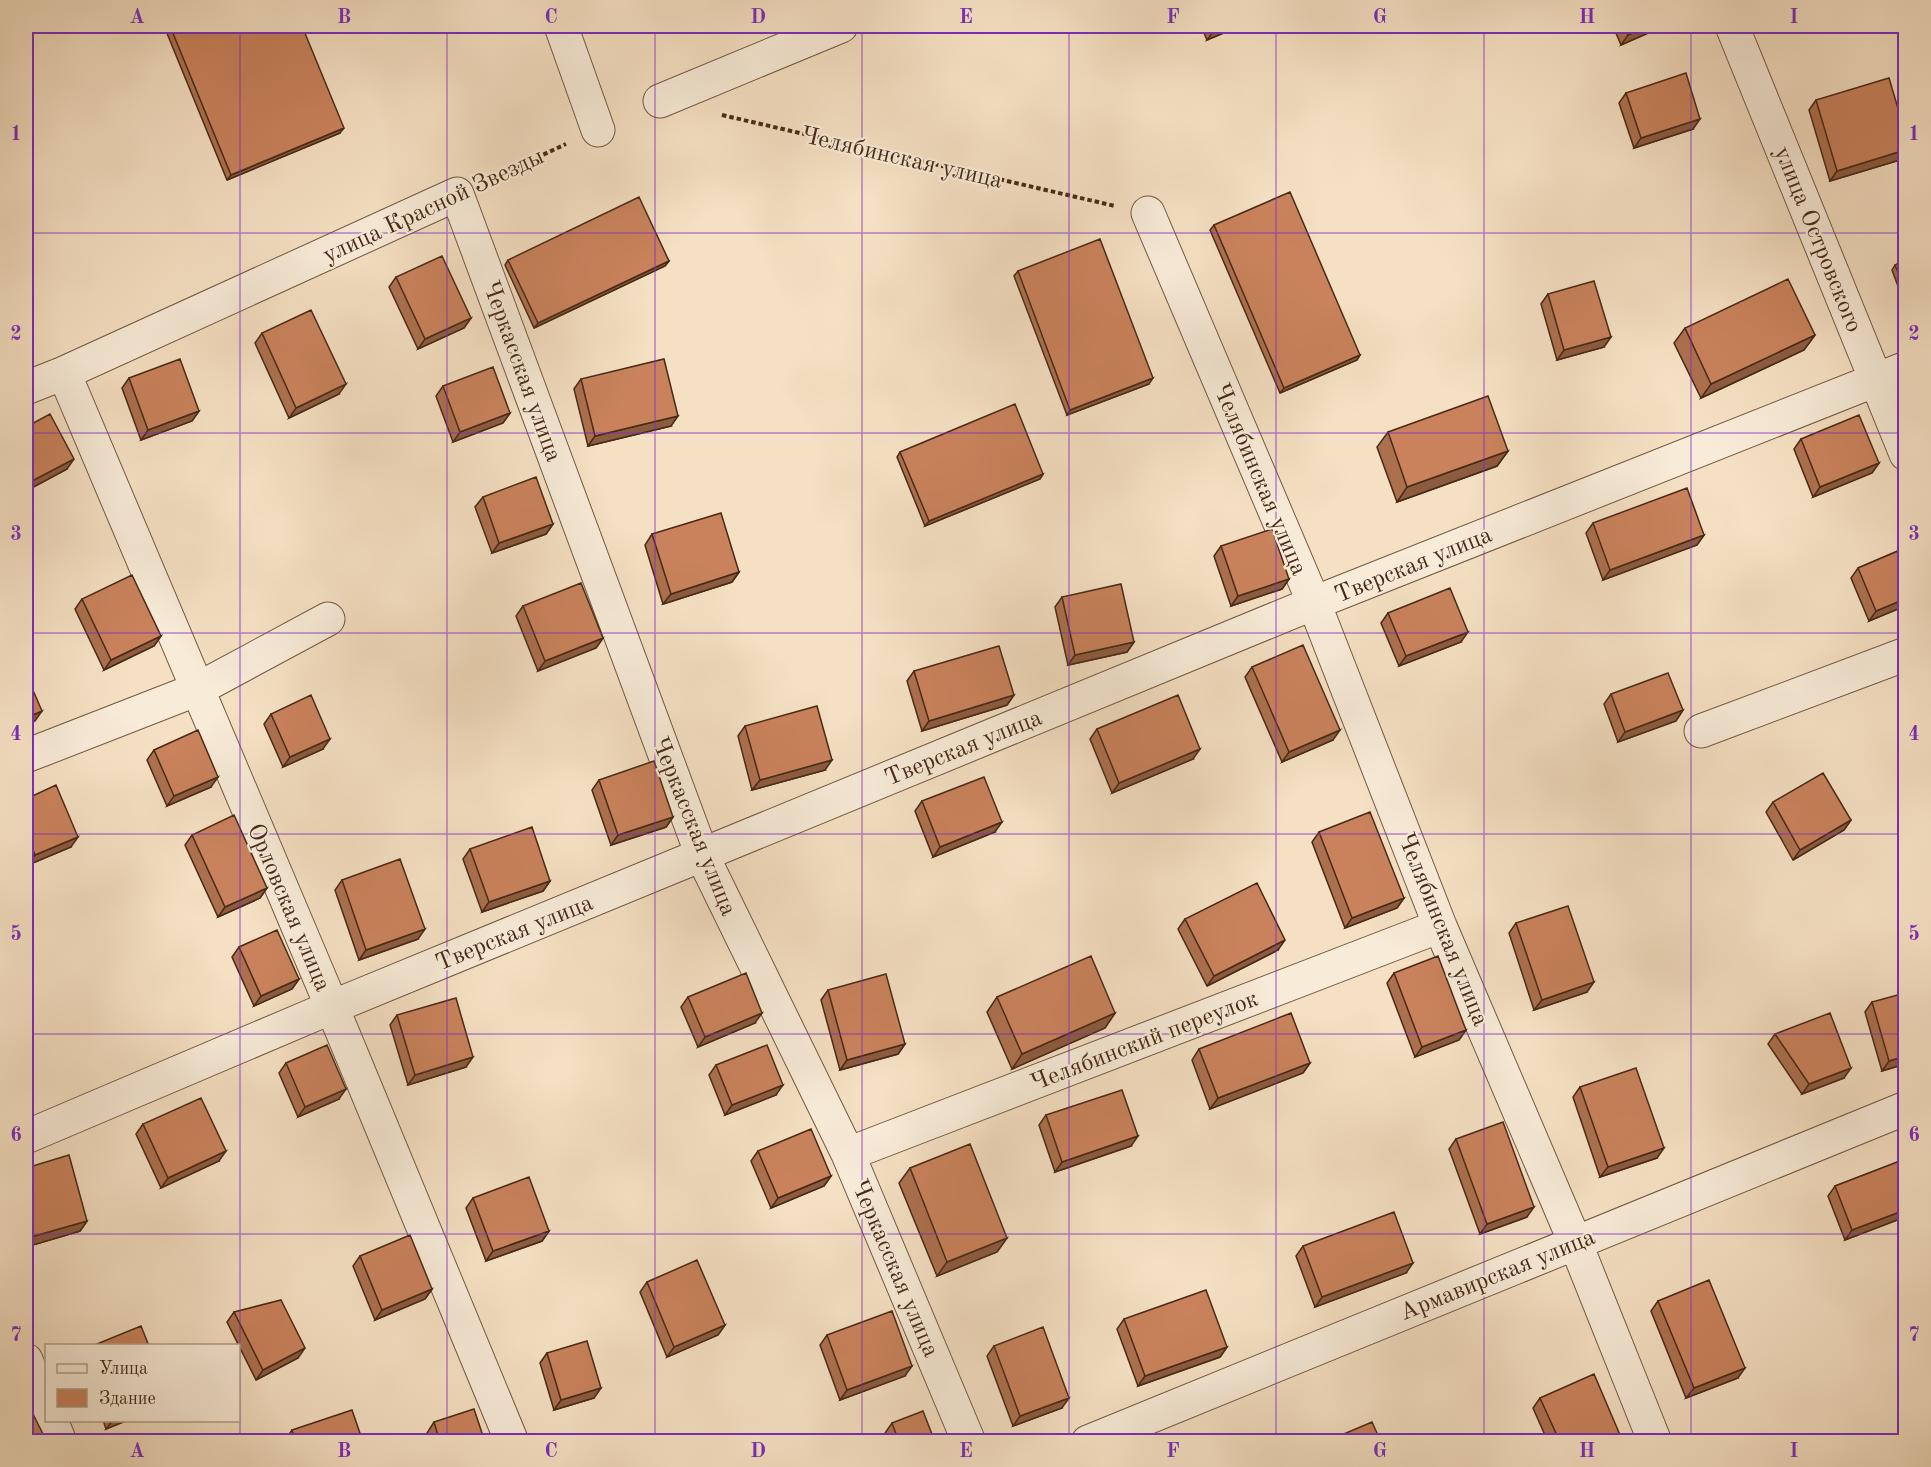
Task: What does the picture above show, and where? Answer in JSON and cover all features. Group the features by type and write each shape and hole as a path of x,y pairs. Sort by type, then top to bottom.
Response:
{"street":[{"path":"561,26 598,129"},
{"path":"660,101 841,26"},
{"name":"улица Островского","path":"1732,26 1891,374 1905,454"},
{"name":"улица Красной Звезды","path":"26,388 64,373 457,195"},
{"name":"Черкасская улица","path":"457,195 702,855 848,1154 969,1442"},
{"name":"Челябинская улица","path":"1148,213 1314,603 1440,926 1575,1242 1655,1442"},
{"name":"Орловская улица","path":"64,373 332,1007 512,1442"},
{"name":"Тверская улица","path":"26,1137 332,1007 1314,603 1891,374"},
{"path":"26,756 198,689 328,619"},
{"path":"1701,731 1905,654"},
{"name":"Челябинский переулок","path":"848,1154 1440,926"},
{"name":"Армавирская улица","path":"1089,1442 1905,1108"},
{"path":"26,1360 45,1408"},
{"path":"52,1422 60,1442"}],"path":[{"name":"Челябинская улица","path":"718,114 1148,213"},
{"name":"улица Красной Звезды","path":"457,195 598,129"}],"building":[{"path":"170,26 302,26 344,128 231,175"},
{"path":"1212,26 1224,26 1214,30"},
{"path":"1624,26 1649,26 1628,35"},
{"path":"1686,73 1700,119 1641,138 1626,93"},
{"path":"1889,78 1905,132 1905,150 1837,171 1816,100"},
{"path":"1290,192 1360,355 1284,388 1214,225"},
{"path":"639,197 669,261 538,323 508,260"},
{"path":"1100,239 1153,378 1070,410 1018,271"},
{"path":"442,256 471,318 425,339 396,277"},
{"path":"1905,261 1905,291 1895,265"},
{"path":"1788,279 1815,335 1711,384 1685,328"},
{"path":"1594,281 1611,337 1564,350 1548,294"},
{"path":"311,310 346,384 296,408 262,333"},
{"path":"180,359 199,411 148,430 129,378"},
{"path":"664,359 678,416 595,436 581,379"},
{"path":"493,367 510,413 460,432 443,386"},
{"path":"1488,396 1508,451 1407,487 1388,432"},
{"path":"1015,404 1043,474 929,521 900,452"},
{"path":"50,414 74,459 32,481 26,469 26,427"},
{"path":"1859,415 1879,463 1820,487 1801,439"},
{"path":"536,477 553,524 499,543 483,497"},
{"path":"1687,488 1704,535 1610,570 1593,523"},
{"path":"721,513 739,572 671,594 652,534"},
{"path":"1272,529 1289,579 1238,596 1221,546"},
{"path":"1905,548 1905,599 1876,611 1858,568"},
{"path":"132,575 161,636 111,660 82,599"},
{"path":"581,583 603,638 545,661 523,606"},
{"path":"1121,584 1134,642 1075,655 1062,597"},
{"path":"1450,588 1468,632 1406,656 1388,613"},
{"path":"1303,645 1340,730 1289,752 1252,667"},
{"path":"999,646 1014,695 929,721 914,671"},
{"path":"1668,673 1683,710 1625,732 1611,694"},
{"path":"26,674 42,711 26,718"},
{"path":"311,695 330,739 290,757 271,714"},
{"path":"1178,695 1200,749 1119,783 1097,729"},
{"path":"817,706 832,760 760,780 745,726"},
{"path":"198,730 218,777 174,796 154,750"},
{"path":"654,761 673,817 618,835 599,780"},
{"path":"1823,773 1851,820 1800,850 1773,802"},
{"path":"984,777 1002,822 940,847 922,801"},
{"path":"56,785 78,837 35,855 26,832 26,799"},
{"path":"1370,812 1404,898 1352,918 1319,832"},
{"path":"234,815 267,888 225,907 192,835"},
{"path":"532,827 550,881 489,902 470,849"},
{"path":"400,859 425,929 366,950 342,880"},
{"path":"1257,883 1285,940 1214,976 1185,919"},
{"path":"1568,906 1594,982 1542,1000 1516,923"},
{"path":"277,930 299,979 261,996 239,947"},
{"path":"1091,956 1115,1013 1022,1054 997,997"},
{"path":"1438,956 1466,1030 1422,1047 1394,973"},
{"path":"746,973 762,1013 705,1037 688,997"},
{"path":"886,974 905,1044 847,1060 828,990"},
{"path":"1905,993 1905,1056 1889,1061 1872,1002"},
{"path":"456,998 473,1057 415,1075 397,1015"},
{"path":"1291,1013 1310,1063 1218,1098 1199,1049"},
{"path":"1830,1013 1851,1068 1809,1084 1775,1034"},
{"path":"327,1045 346,1089 305,1107 286,1063"},
{"path":"767,1045 783,1085 732,1105 716,1065"},
{"path":"1636,1068 1664,1148 1608,1167 1580,1087"},
{"path":"1122,1090 1138,1136 1062,1162 1046,1115"},
{"path":"201,1098 226,1151 168,1178 143,1124"},
{"path":"1503,1122 1534,1207 1487,1224 1456,1139"},
{"path":"811,1129 831,1176 778,1198 758,1151"},
{"path":"970,1144 1007,1238 947,1262 910,1168"},
{"path":"69,1155 87,1221 31,1237 26,1219 26,1168"},
{"path":"1905,1159 1905,1210 1852,1230 1835,1186"},
{"path":"529,1177 549,1231 493,1251 473,1198"},
{"path":"1394,1212 1413,1263 1322,1297 1303,1246"},
{"path":"410,1235 432,1289 382,1310 360,1256"},
{"path":"697,1260 725,1325 674,1347 647,1282"},
{"path":"1709,1280 1745,1368 1694,1388 1658,1301"},
{"path":"1206,1290 1227,1347 1145,1376 1124,1319"},
{"path":"281,1300 305,1348 263,1370 234,1312"},
{"path":"892,1311 912,1366 847,1390 827,1335"},
{"path":"141,1326 148,1344 97,1344"},
{"path":"1043,1327 1069,1398 1020,1416 994,1346"},
{"path":"587,1341 601,1388 561,1400 547,1353"},
{"path":"1594,1374 1623,1442 1560,1442 1540,1398"},
{"path":"26,1400 47,1442 26,1442"},
{"path":"474,1409 485,1442 440,1442 434,1422"},
{"path":"352,1410 363,1442 296,1442 292,1430"},
{"path":"923,1411 935,1442 899,1442 892,1423"},
{"path":"1372,1422 1381,1442 1325,1442"}]}
